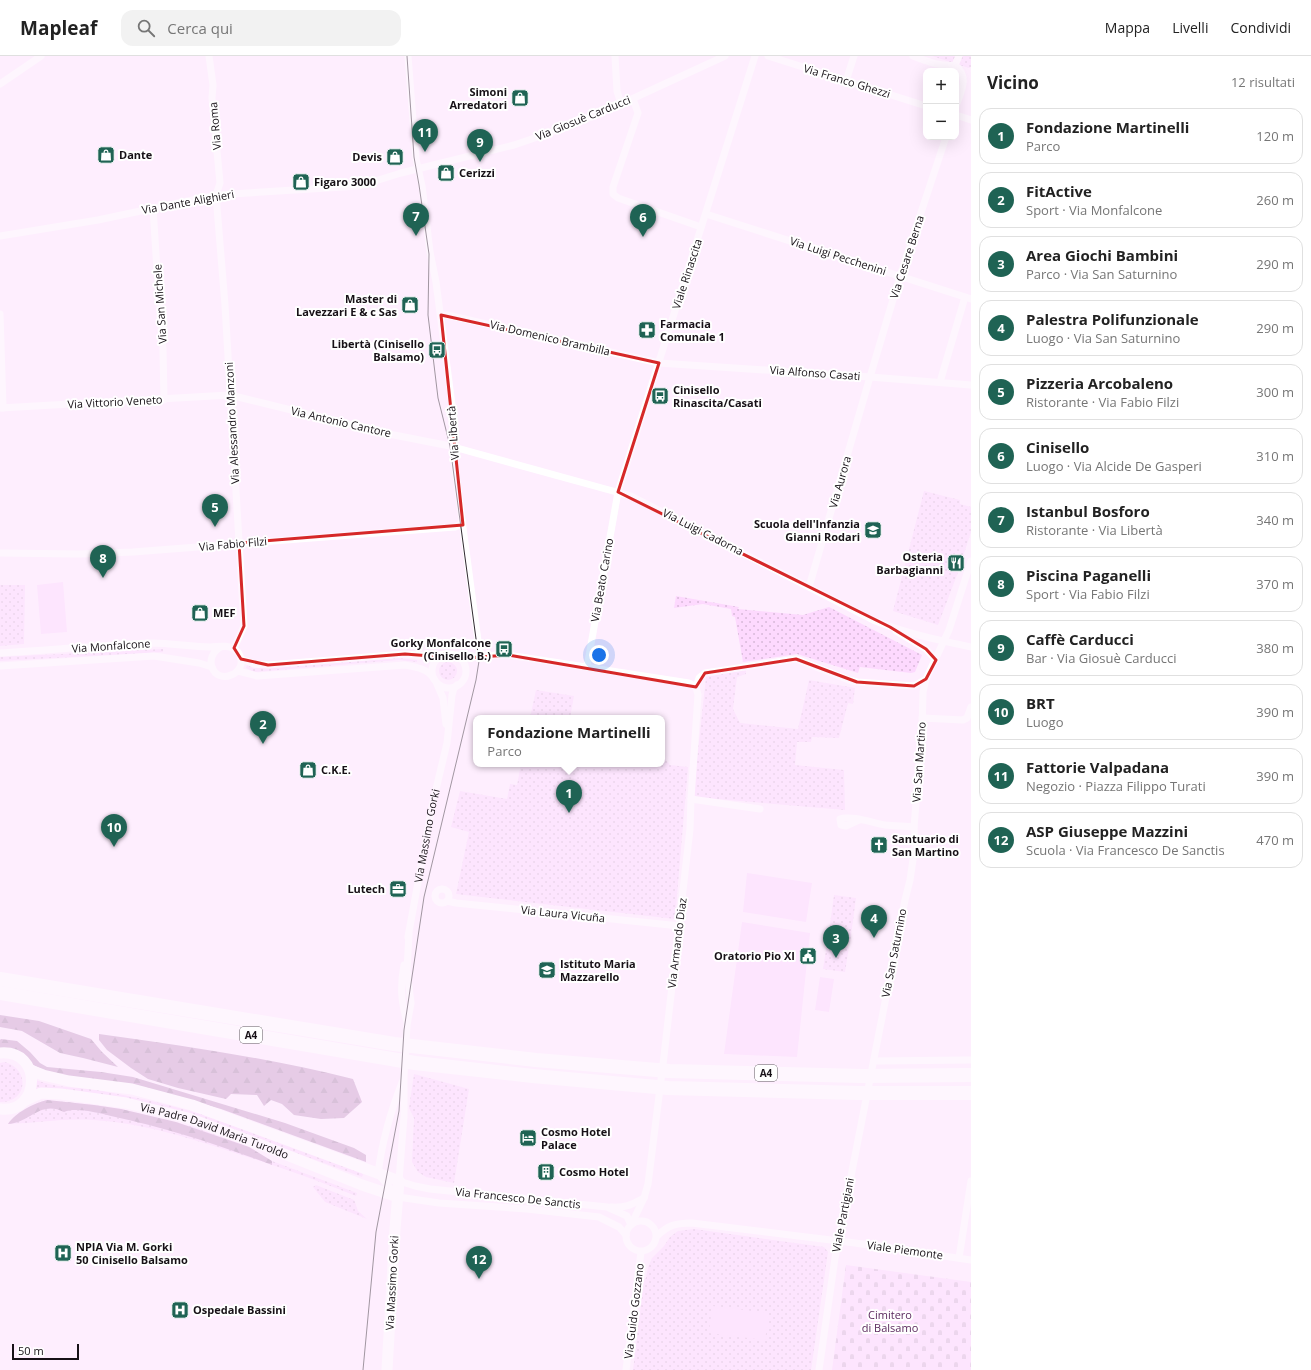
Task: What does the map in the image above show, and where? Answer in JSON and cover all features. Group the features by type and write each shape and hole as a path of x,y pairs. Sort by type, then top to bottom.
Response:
{"highway":[{"name":"A4","path":"0,979 394,1044 536,1060 669,1071 862,1076 971,1075"},
{"name":"A4","path":"0,993 415,1063 533,1076 668,1088 858,1093 971,1093"}],"street":[{"path":"0,84 41,56"},
{"name":"Via Roma","path":"209,56 213,85 212,98 220,184 216,195"},
{"name":"Via Libertà","path":"408,56 415,149 441,315 454,420 453,447 480,656"},
{"path":"615,56 617,91 621,104"},
{"name":"Via Giosuè Carducci","path":"418,169 522,142 567,127 633,99 725,56"},
{"name":"Viale Rinascita","path":"618,492 755,56"},
{"name":"Via Franco Ghezzi","path":"768,56 923,105"},
{"path":"846,81 854,56"},
{"path":"913,56 928,62 949,66 955,65 960,69 964,79 957,104"},
{"path":"955,65 959,56"},
{"path":"633,99 638,113 613,187 613,194 618,198 702,227"},
{"path":"959,116 971,120"},
{"name":"Via Cesare Berna","path":"870,377 900,276 945,140"},
{"name":"Via Dante Alighieri","path":"0,236 98,220 216,195 354,187 418,169"},
{"name":"Via Alessandro Manzoni","path":"216,195 222,268 244,626 234,648"},
{"name":"Via San Michele","path":"153,208 163,349 164,400"},
{"name":"Via Luigi Pecchenini","path":"706,214 968,298"},
{"path":"940,382 968,298"},
{"path":"0,314 1,408"},
{"name":"Via Domenico Brambilla","path":"441,315 447,315 658,362"},
{"name":"Via Alfonso Casati","path":"658,362 971,385"},
{"name":"Via Aurora","path":"809,587 870,377"},
{"name":"Via Vittorio Veneto","path":"1,408 164,400 230,395"},
{"name":"Via Antonio Cantore","path":"230,395 374,430 453,447"},
{"name":"Via Luigi Cadorna","path":"453,447 631,496 861,614 890,627 944,642 971,647"},
{"name":"Via Beato Carino","path":"587,667 618,492"},
{"name":"Via Fabio Filzi","path":"0,553 80,554 133,552 455,527 461,524 462,520"},
{"name":"Via San Martino","path":"915,846 914,827 923,692 926,679 944,642 971,561"},
{"path":"890,627 926,649 936,660"},
{"name":"Via Monfalcone","path":"0,653 153,643 221,647"},
{"path":"227,646 234,648 241,659 241,666 238,671 228,677 222,676 215,672 212,667 212,655 221,647 227,646"},
{"path":"241,659 255,664 268,665 405,654 431,656 451,654 467,658 504,654 689,683 696,687 699,678 705,673 796,659 857,682 914,686 923,692"},
{"path":"435,680 432,673 433,664 437,658 445,654"},
{"name":"Via Monfalcone","path":"0,666 154,656 199,663 212,667"},
{"path":"238,671 257,676 405,665 425,670 445,687 451,687 457,685 463,680 466,670 463,661 457,656"},
{"path":"914,686 926,679"},
{"name":"Via Massimo Gorki","path":"435,680 440,688 443,700 448,738"},
{"name":"Via Massimo Gorki","path":"387,1370 404,1116 404,1076 407,1025 410,1003 407,970 409,934 432,806 448,738 452,695 453,690 457,685"},
{"name":"Via Armando Diaz","path":"631,1224 644,1198 648,1184 680,926 690,829 698,693 696,687"},
{"path":"922,718 963,720 967,718 971,707"},
{"path":"691,799 760,809"},
{"path":"859,820 885,825 914,827"},
{"name":"Via San Saturnino","path":"874,1061 910,880 915,846"},
{"name":"Via Laura Vicuña","path":"447,901 680,926"},
{"path":"0,1053 18,1057 25,1062 30,1070 32,1085 26,1100"},
{"path":"874,1061 971,1060"},
{"name":"Viale Partigiani","path":"818,1370 835,1258 874,1061"},
{"name":"Via Padre David Maria Turoldo","path":"30,1070 62,1080 132,1090 192,1105 399,1181"},
{"name":"Via Massimo Gorki","path":"378,1174 380,1155 390,1117 404,1076"},
{"name":"Via Padre David Maria Turoldo","path":"0,1109 12,1108 41,1093 61,1094 126,1103 188,1118 362,1185 398,1197"},
{"path":"378,1174 398,1197"},
{"name":"Via Francesco De Sanctis","path":"399,1181 430,1190 607,1207 627,1216 631,1224"},
{"path":"959,1258 971,1181"},
{"name":"Via Francesco De Sanctis","path":"398,1197 439,1203 527,1209 599,1217 619,1226 626,1235"},
{"path":"607,1207 623,1208 630,1206 644,1198"},
{"path":"657,1236 656,1230 646,1221 639,1221 631,1224 626,1235 627,1242 630,1247 641,1252 652,1247 657,1236 663,1229 674,1224 692,1223 839,1241"},
{"name":"Viale Piemonte","path":"839,1241 971,1260"},
{"name":"Via Guido Gozzano","path":"626,1370 641,1252"}],"highlighted area":[{"path":"441,315 659,363 618,492 890,627 926,649 936,660 926,679 914,686 857,682 796,659 705,673 696,687 508,655 467,658 445,654 431,656 405,654 268,665 241,659 234,648 244,626 239,543 463,525"}],"green space":[{"path":"932,56 971,56 971,67 969,68"},
{"path":"924,491 960,500 960,504 971,507 971,532 938,625 893,611"},
{"path":"63,582 67,632 41,634 37,585"},
{"path":"0,585 25,585 24,644 0,646"},
{"path":"676,596 739,607 738,609 803,615 829,607 922,655 915,672 911,673 860,667 858,673 797,654 743,662 735,617 732,616 731,609 703,604 674,608"},
{"path":"163,649 163,652 0,661 0,657"},
{"path":"397,658 417,660 417,662 399,660 254,672 246,668 247,665 253,668 261,668"},
{"path":"448,662 454,665 457,671 454,677 448,680 442,677 439,671 442,665"},
{"path":"746,670 746,674 737,677 733,709 740,723 798,729 809,680 855,688 853,704 848,703 839,738 812,737 811,742 797,742 795,765 844,770 845,810 693,797 706,677"},
{"path":"536,690 574,696 571,715 531,715"},
{"path":"665,759 670,765 688,767 675,919 456,894 469,832 451,827 460,791 507,799 510,784 517,785 520,767 665,767"},
{"path":"747,873 812,883 806,922 743,912"},
{"path":"834,895 856,898 850,943 828,939"},
{"path":"742,922 810,933 797,1057 724,1054"},
{"path":"827,943 849,947 845,972 823,969"},
{"path":"820,977 834,979 829,1012 815,1010"},
{"path":"0,1015 39,1021 91,1039 118,1067 60,1053 22,1031 0,1027"},
{"path":"99,1034 259,1059 353,1079 362,1102 344,1118 321,1119 294,1115 282,1104 271,1100 264,1106 257,1095 231,1094 226,1099 178,1088 148,1079 131,1068 107,1050 99,1040"},
{"path":"1,1039 17,1041 40,1063 47,1067 101,1072 133,1077 285,1123 354,1148 366,1155 366,1162 221,1109 183,1098 52,1074 0,1049"},
{"path":"5,1062 13,1066 19,1072 22,1078 22,1085 20,1092 16,1097 9,1101 0,1102 0,1063"},
{"path":"414,1074 469,1089 454,1183 426,1177 418,1172 412,1162 414,1118 409,1108"},
{"path":"36,1080 58,1086 97,1090 123,1095 201,1114 363,1174 362,1177 225,1127 35,1090"},
{"path":"47,1100 121,1109 194,1127 249,1147 272,1161 357,1193 356,1196 299,1174 256,1160 187,1138 131,1124 93,1120 61,1120 8,1124 26,1109"},
{"path":"47,1100 121,1109 176,1122 249,1147 272,1161 272,1165 213,1144 100,1113 75,1110 64,1112 56,1109 48,1109 35,1113 16,1123 8,1124 15,1116 25,1109 36,1103"},
{"path":"316,1185 354,1200 358,1211 367,1219 325,1202 313,1187"},
{"path":"694,1229 824,1247 828,1252 811,1370 633,1370 644,1280 646,1278 648,1267 652,1258 664,1246 670,1237 678,1231"},
{"name":"Cimitero di Balsamo","path":"846,1265 971,1282 971,1370 832,1370"},
{"path":"712,1306 769,1313 765,1340 709,1333"}],"tram line":[{"path":"363,1370 376,1232 399,1111 404,1030 424,897 476,680 479,661 450,446 438,398 428,315 429,254 414,157 407,56"}],"place":[{"name":"Simoni Arredatori","path":"520,98"},
{"name":"Fattorie Valpadana","path":"425,152"},
{"name":"Dante","path":"106,155"},
{"name":"Devis","path":"395,157"},
{"name":"Caffè Carducci","path":"480,162"},
{"name":"Cerizzi","path":"446,173"},
{"name":"Figaro 3000","path":"301,182"},
{"name":"Istanbul Bosforo","path":"416,236"},
{"name":"Cinisello","path":"643,237"},
{"name":"Master di Lavezzari E & c Sas","path":"410,305"},
{"name":"Farmacia Comunale 1","path":"647,330"},
{"name":"Libertà (Cinisello Balsamo)","path":"437,350"},
{"name":"Cinisello Rinascita/Casati","path":"660,396"},
{"name":"Pizzeria Arcobaleno","path":"215,527"},
{"name":"Scuola dell'Infanzia Gianni Rodari","path":"873,530"},
{"name":"Osteria Barbagianni","path":"956,563"},
{"name":"Piscina Paganelli","path":"103,578"},
{"name":"MEF","path":"200,613"},
{"name":"Gorky Monfalcone (Cinisello B.)","path":"504,649"},
{"name":"FitActive","path":"263,744"},
{"name":"C.K.E.","path":"308,770"},
{"name":"Fondazione Martinelli","path":"569,813"},
{"name":"Santuario di San Martino","path":"879,845"},
{"name":"BRT","path":"114,847"},
{"name":"Lutech","path":"398,889"},
{"name":"Palestra Polifunzionale","path":"874,938"},
{"name":"Oratorio Pio XI","path":"808,956"},
{"name":"Area Giochi Bambini","path":"836,958"},
{"name":"Istituto Maria Mazzarello","path":"547,970"},
{"name":"Cosmo Hotel Palace","path":"528,1138"},
{"name":"Cosmo Hotel","path":"546,1172"},
{"name":"NPIA Via M. Gorki 50 Cinisello Balsamo","path":"63,1253"},
{"name":"ASP Giuseppe Mazzini","path":"479,1279"},
{"name":"Ospedale Bassini","path":"180,1310"}]}
